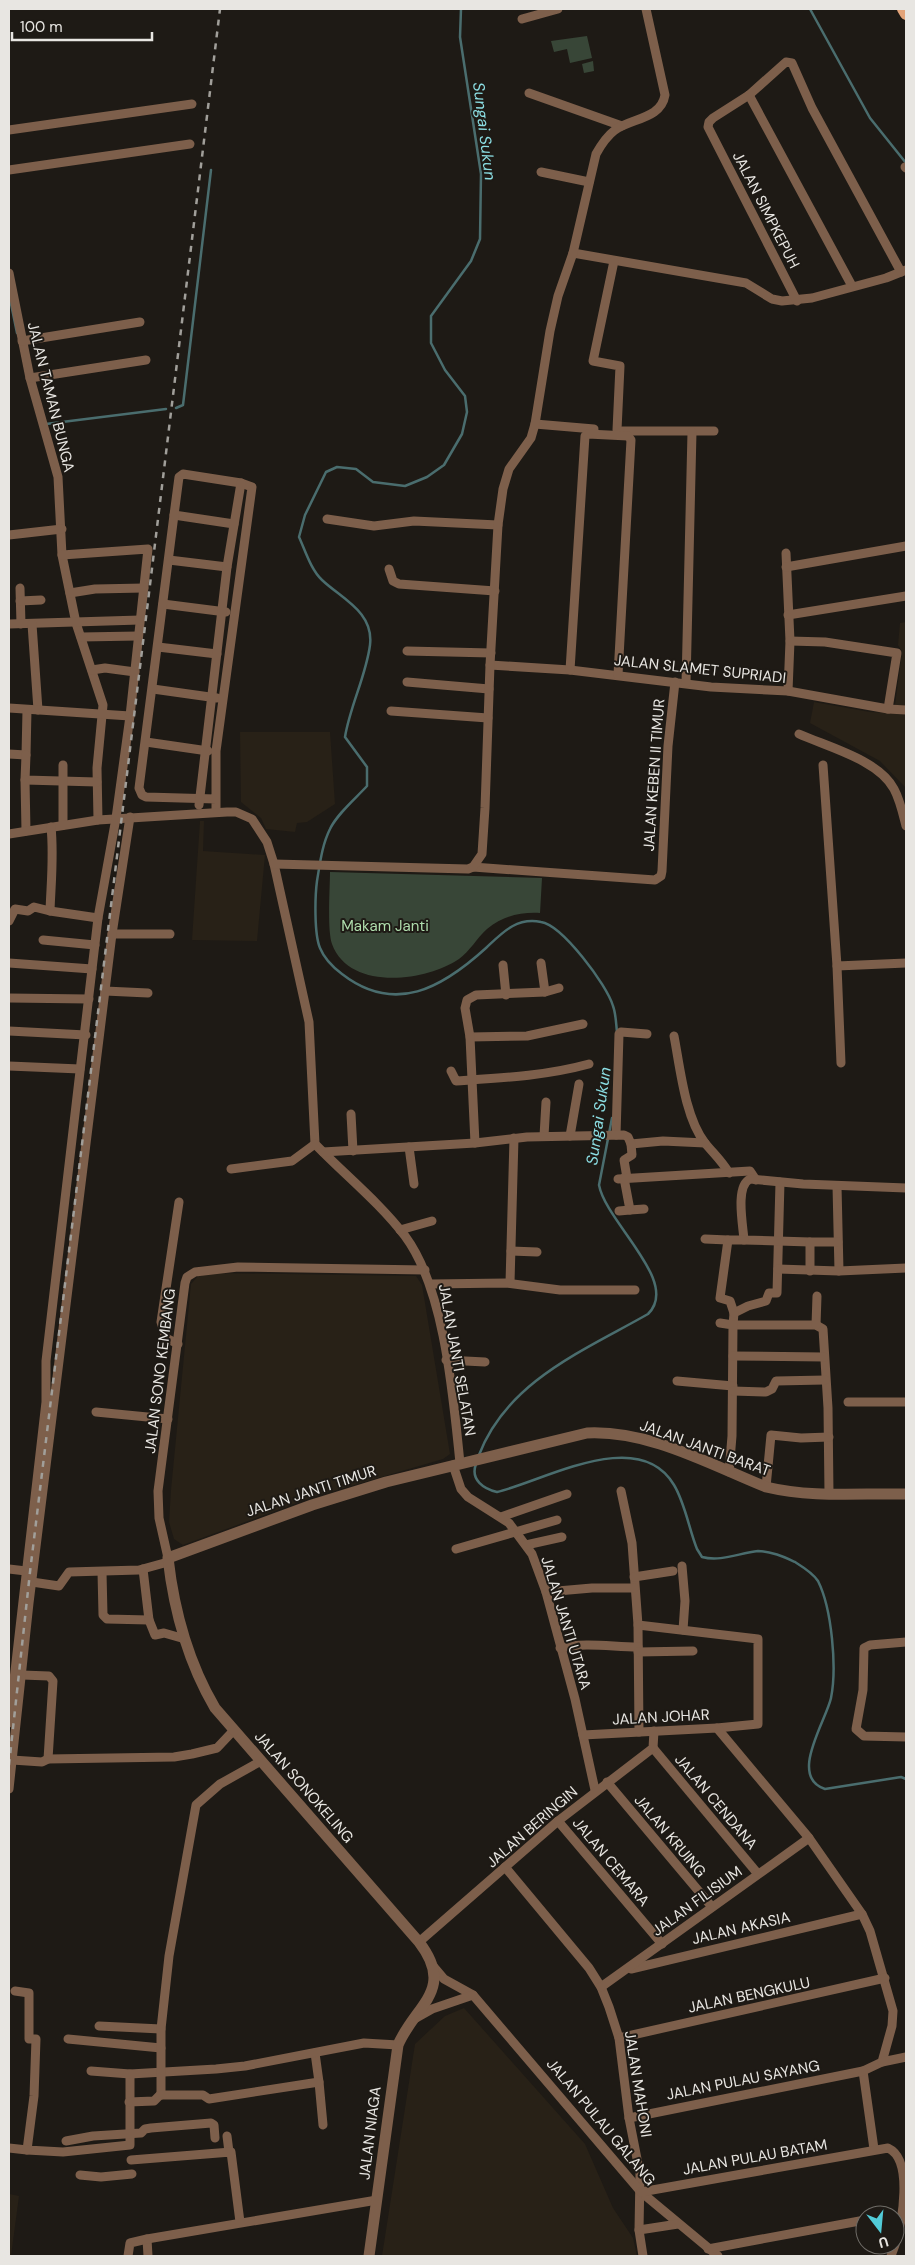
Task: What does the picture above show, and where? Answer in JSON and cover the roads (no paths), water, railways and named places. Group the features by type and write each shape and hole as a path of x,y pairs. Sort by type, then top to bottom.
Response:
{"main road":[{"path":"903,9 906,14"}],"street":[{"path":"522,19 558,9"},
{"path":"274,864 468,869 473,867 482,854 498,525 505,477 530,438 535,424 552,324 573,253 592,164 601,145 615,130 658,110 664,104 665,95 646,9"},
{"path":"573,253 746,283 772,299 797,301 852,286 904,271 840,154 812,108 792,63 782,64 749,96 852,286"},
{"path":"529,93 622,126"},
{"name":"JALAN SIMPKEPUH","path":"749,96 713,118 708,124 710,132 797,301"},
{"path":"9,130 192,104"},
{"path":"9,170 190,144"},
{"path":"541,172 589,182"},
{"path":"614,261 593,361 620,366 617,430"},
{"name":"JALAN TAMAN BUNGA","path":"9,273 30,378 54,459 60,497 62,556 76,623 103,705 104,714"},
{"path":"22,341 140,322"},
{"path":"30,378 146,360"},
{"path":"535,424 617,430 714,431"},
{"path":"686,683 692,432"},
{"path":"570,670 585,436 588,434 628,436 631,440 618,675"},
{"path":"216,799 200,800 142,795 139,788 174,515 181,475 241,483 252,487 216,751 216,799 216,812"},
{"path":"198,813 227,567 241,483"},
{"path":"174,515 234,524"},
{"path":"327,519 374,526 414,521 498,525"},
{"path":"9,535 62,529"},
{"path":"786,567 906,546"},
{"path":"9,1719 10,1691 46,1402 46,1361 80,1068 86,1035 98,918 116,818 130,716 148,549 62,556"},
{"path":"786,553 790,641 788,692"},
{"path":"169,560 227,567"},
{"path":"389,569 393,582 399,584 495,591"},
{"path":"20,588 21,624"},
{"path":"70,593 95,589 144,588"},
{"path":"788,615 906,596"},
{"path":"20,600 41,600"},
{"path":"163,604 234,613"},
{"path":"9,624 140,620"},
{"path":"32,624 38,710"},
{"path":"81,637 138,636"},
{"path":"790,641 825,642 898,653 888,709"},
{"path":"158,647 217,654"},
{"path":"407,651 491,653"},
{"name":"JALAN SLAMET SUPRIADI","path":"490,665 570,670 788,692 888,709 906,710"},
{"path":"92,670 113,668 135,672"},
{"path":"407,682 489,689"},
{"name":"JALAN KEBEN II TIMUR","path":"473,867 561,872 645,880 655,880 661,876 668,746 674,682"},
{"path":"153,689 222,699"},
{"path":"9,708 130,716"},
{"path":"26,831 27,710"},
{"path":"391,711 488,718"},
{"path":"98,820 98,739 104,714"},
{"path":"799,734 879,771 894,789 906,826"},
{"path":"146,742 216,751"},
{"path":"9,754 26,755"},
{"path":"63,765 63,825"},
{"path":"823,765 837,966 841,1063"},
{"path":"25,780 97,782"},
{"path":"9,834 130,817 236,812 252,819 267,842 274,864 309,1022 315,1144 292,1160 231,1169"},
{"path":"9,1789 32,1582 112,934 130,817"},
{"path":"50,911 51,867 54,854 51,827"},
{"path":"9,921 15,909 28,911 34,907 98,918"},
{"path":"112,934 170,934"},
{"path":"43,940 95,945"},
{"path":"9,962 92,969"},
{"path":"541,963 545,992"},
{"path":"837,966 906,963"},
{"path":"503,965 506,995"},
{"path":"475,1143 470,1037 465,1008 468,1000 476,996 545,992 560,988"},
{"path":"106,991 148,993"},
{"path":"9,998 89,999"},
{"path":"470,1037 527,1036 583,1024"},
{"path":"9,1031 86,1035"},
{"path":"615,1135 619,1034 621,1032 647,1034"},
{"path":"674,1036 683,1085 692,1115 705,1143 713,1150 729,1173"},
{"path":"451,1071 454,1081 556,1073 589,1064"},
{"path":"9,1066 80,1068"},
{"path":"570,1136 579,1084"},
{"path":"544,1136 546,1102"},
{"path":"351,1114 353,1150"},
{"path":"323,1152 475,1143 544,1136 628,1136 632,1154 624,1160 623,1178 630,1210"},
{"path":"510,1283 514,1138"},
{"path":"631,1144 663,1141 705,1143"},
{"name":"JALAN JANTI SELATAN","path":"315,1144 381,1208 400,1230 425,1270 431,1284 446,1360 460,1463"},
{"path":"408,1147 414,1184"},
{"path":"623,1178 750,1171 756,1180"},
{"path":"744,1240 741,1190 745,1182 756,1180 837,1186 906,1188"},
{"path":"734,1313 748,1306 766,1301 769,1293 777,1293 780,1182"},
{"path":"837,1186 839,1271"},
{"path":"178,1202 161,1322 166,1338 178,1344"},
{"path":"619,1210 644,1209"},
{"path":"400,1230 432,1221"},
{"path":"705,1239 838,1242"},
{"path":"728,1240 720,1298 730,1301 734,1313 729,1472"},
{"path":"810,1242 810,1270"},
{"path":"511,1251 537,1252"},
{"name":"JALAN SONO KEMBANG","path":"168,1560 158,1506 184,1283 187,1277 195,1272 238,1267 425,1270"},
{"path":"778,1270 839,1271 906,1268"},
{"path":"431,1284 510,1283 560,1290 635,1290"},
{"path":"816,1325 817,1296"},
{"path":"720,1323 733,1325 816,1325 823,1329 829,1437 829,1494"},
{"path":"733,1356 824,1357"},
{"path":"446,1360 485,1362"},
{"path":"677,1381 766,1392 772,1389 776,1381 825,1380"},
{"path":"848,1402 906,1402"},
{"path":"96,1412 168,1419"},
{"name":"JALAN JANTI BARAT","path":"460,1463 568,1436 612,1432 640,1438 766,1487 796,1493 906,1494"},
{"path":"766,1487 771,1435 801,1438 829,1437"},
{"name":"JALAN JANTI UTARA","path":"460,1463 461,1489 468,1498 501,1516 526,1544 546,1592 596,1790"},
{"name":"JALAN JANTI TIMUR","path":"168,1560 312,1505 460,1463"},
{"path":"621,1492 632,1543 638,1625 639,1732"},
{"path":"501,1516 567,1494"},
{"path":"456,1549 557,1520"},
{"path":"526,1544 562,1537"},
{"path":"32,1582 59,1586 69,1572 143,1569 168,1560"},
{"name":"JALAN SONOKELING","path":"168,1560 185,1639 204,1689 215,1708 419,1942 433,1966"},
{"path":"682,1566 685,1601 683,1630"},
{"path":"9,1569 26,1571"},
{"path":"143,1569 150,1620 155,1635 164,1633 185,1639"},
{"path":"634,1577 673,1571"},
{"path":"102,1572 103,1615 107,1619 150,1620"},
{"path":"546,1592 613,1587 634,1588"},
{"path":"638,1625 758,1639 758,1724 717,1728"},
{"path":"906,1642 870,1645 864,1648 863,1690 856,1729 864,1736 906,1737"},
{"path":"560,1648 591,1644 638,1650 693,1652"},
{"path":"22,1675 49,1676 53,1681 48,1759"},
{"name":"JALAN JOHAR","path":"583,1735 717,1728 809,1838 862,1914 870,1931 893,2011 892,2026 882,2062"},
{"path":"12,1760 42,1762 48,1759 174,1757 217,1748 234,1730"},
{"path":"653,1748 654,1731"},
{"name":"JALAN BERINGIN","path":"419,1942 558,1821 653,1748"},
{"name":"JALAN CENDANA","path":"653,1748 758,1874"},
{"path":"162,2095 160,2048 169,1956 196,1805 220,1784 261,1761"},
{"name":"JALAN KRUING","path":"607,1782 712,1907"},
{"name":"JALAN CEMARA","path":"558,1821 662,1944"},
{"name":"JALAN FILISIUM","path":"601,1987 809,1838"},
{"name":"JALAN MAHONI","path":"505,1867 589,1968 601,1987 619,2038 629,2118 640,2174 639,2230 643,2256"},
{"name":"JALAN AKASIA","path":"626,1970 862,1914"},
{"path":"416,2018 431,1991 433,1966"},
{"name":"JALAN PULAU GALANG","path":"433,1966 444,1979 474,1995 641,2192 718,2256"},
{"name":"JALAN BENGKULU","path":"619,2038 884,1978"},
{"path":"12,1993 29,1993 28,2039 36,2039 34,2096 27,2150"},
{"path":"416,2018 432,2009 474,1995"},
{"name":"JALAN NIAGA","path":"369,2256 398,2045 403,2033 416,2018"},
{"path":"99,2026 161,2029"},
{"path":"68,2040 160,2048"},
{"path":"91,2071 130,2074 246,2066 364,2043 398,2045"},
{"path":"315,2053 323,2125"},
{"name":"JALAN PULAU SAYANG","path":"629,2118 778,2086 863,2072 882,2062 906,2057"},
{"path":"863,2072 874,2150 888,2148 895,2152 899,2158 903,2176 899,2205"},
{"path":"9,2148 71,2151 130,2145 130,2074"},
{"path":"129,2102 154,2101 162,2095 203,2095 209,2099 319,2082"},
{"path":"66,2142 93,2136 141,2133 145,2129 211,2123 214,2125 215,2138"},
{"path":"227,2136 229,2152 232,2154 240,2222"},
{"name":"JALAN PULAU BATAM","path":"641,2192 874,2150"},
{"path":"131,2160 229,2152"},
{"path":"80,2175 101,2177 132,2174"},
{"path":"128,2256 130,2242 377,2200"},
{"path":"708,2249 855,2222"},
{"path":"639,2230 678,2224"},
{"path":"147,2239 148,2256"}],"waterway":[{"name":"Sungai Sukun","path":"461,9 460,37 481,174 480,239 471,261 431,316 431,343 445,370 465,396 467,412 462,434 444,465 427,477 405,486 373,482 356,469 337,467 326,472 305,515 299,537 318,576 355,607 362,615 370,634 368,657 350,714 345,737 367,767 367,786 337,818 325,841 316,888 318,942 324,955 342,974 362,986 381,993 399,994 435,985 452,975 504,932 517,924 532,921 541,922 560,933 571,944 583,957 602,984 613,1006 617,1032"},
{"path":"810,9 870,118 906,163"},
{"path":"176,408 183,405 211,170"},
{"path":"9,294 17,333"},
{"path":"46,424 166,409"},
{"name":"Sungai Sukun","path":"479,1455 492,1429 508,1407 528,1387 574,1355 648,1314 656,1301 655,1286 649,1269 614,1217 604,1200 599,1185 612,1118"},
{"name":"Sungai Sukun","path":"476,1464 475,1475 479,1483 487,1489 497,1492 590,1462 615,1458 638,1459 658,1468 674,1485 681,1500 697,1549 702,1557 723,1558 763,1551 786,1558 808,1570 818,1581 823,1593 830,1622 833,1655 831,1698 809,1761 810,1773 814,1783 825,1789 901,1777 906,1779"}],"railway":[{"path":"9,1765 30,1572 220,9"}],"park label":[{"name":"Makam Janti","path":"385,926"}]}
